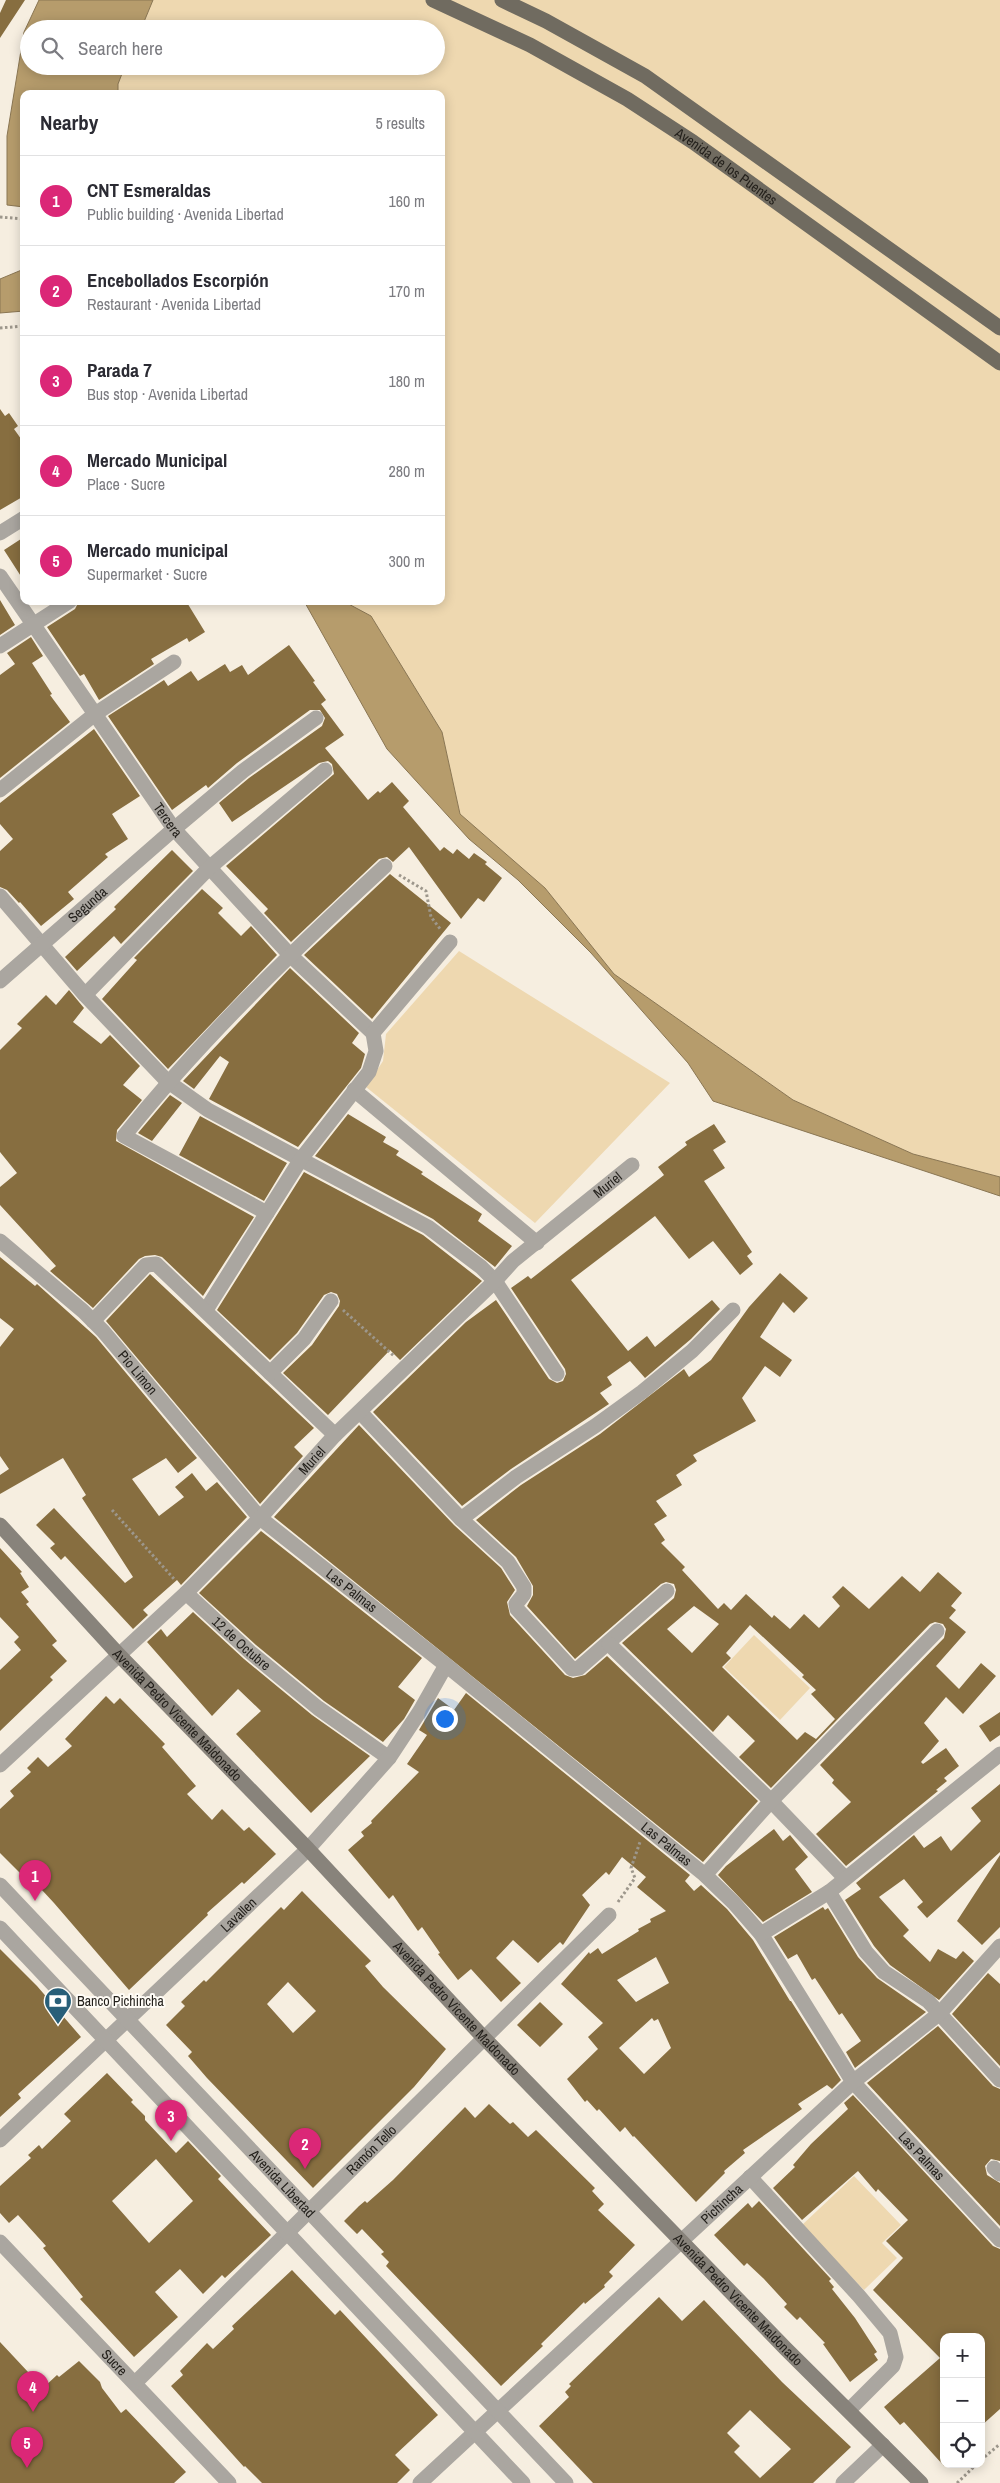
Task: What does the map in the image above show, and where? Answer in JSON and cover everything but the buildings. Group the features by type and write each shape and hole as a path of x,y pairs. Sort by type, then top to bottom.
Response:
{"main road":[{"name":"Avenida de los Puentes","path":"433,0 530,45 627,99 693,142 1000,363"},
{"name":"Avenida de los Puentes","path":"502,0 546,20 644,76 1000,328"},
{"name":"Avenida Pedro Vicente Maldonado","path":"0,1525 119,1655 308,1849 484,2038 921,2483"}],"street":[{"path":"0,533 20,520"},
{"name":"Tercera","path":"0,576 174,829 290,955 373,1033"},
{"path":"0,646 63,605"},
{"path":"0,790 95,714 174,662"},
{"name":"Segunda","path":"0,981 243,771 316,718"},
{"path":"85,995 209,868 325,770"},
{"path":"267,1213 124,1136 167,1081 290,955 385,866"},
{"path":"0,896 85,995 167,1081 208,1110 428,1227 495,1281 557,1374"},
{"path":"206,1310 301,1159 369,1072 376,1051 373,1033 450,942"},
{"path":"354,1090 537,1243"},
{"name":"Muriel","path":"0,1765 186,1593 260,1518 335,1436 495,1281 513,1261 632,1165"},
{"name":"Pio Limon","path":"0,1241 94,1321 260,1518"},
{"path":"94,1321 146,1265 156,1264 335,1436"},
{"path":"270,1373 304,1339 331,1301"},
{"path":"461,1519 516,1477 642,1392 692,1351 733,1310"},
{"path":"360,1412 461,1519 508,1562 522,1581 525,1591 516,1604 517,1608 569,1667 577,1669 609,1644 667,1591"},
{"name":"Las Palmas","path":"260,1518 646,1827 705,1875 734,1902 761,1934 853,2082 1000,2240"},
{"name":"12 de Octubre","path":"186,1593 250,1652 318,1708 389,1758"},
{"path":"705,1875 771,1801 937,1631"},
{"path":"609,1644 771,1801 845,1878"},
{"name":"Lavallen","path":"0,2140 308,1849 389,1758 420,1711 446,1665"},
{"path":"761,1934 829,1892 1000,1754"},
{"name":"Avenida Libertad","path":"0,1886 566,2483"},
{"path":"829,1892 866,1952 884,1972 928,2001 940,2012 1000,2080"},
{"name":"Ramón Tello","path":"134,2383 609,1915"},
{"path":"0,1928 524,2483"},
{"name":"Pichincha","path":"420,2483 853,2082 940,2012 1000,1946"},
{"path":"750,2177 860,2296 890,2333 896,2356 893,2366 849,2410"},
{"name":"Sucre","path":"0,2242 229,2483"},
{"path":"843,2483 883,2445"}],"path":[{"path":"0,217 20,220"},
{"path":"0,328 20,326"},
{"path":"385,866 426,891 431,917 450,942"},
{"path":"331,1301 406,1367"},
{"path":"112,1510 186,1593"},
{"path":"609,1915 635,1878 631,1868 646,1827"},
{"path":"985,2457 1000,2444"},
{"path":"957,2483 973,2468"}],"shaded area":[{"path":"39,0 153,0 145,20 30,20"},
{"path":"153,0 1000,0 1000,1177 913,1154 793,1100 614,974 545,888 460,814 442,732 371,616 350,605 445,605 445,90 118,90 118,84 122,75 445,75 445,20 145,20"},
{"path":"20,56 20,75 122,75 118,90 20,90 20,207 7,205 7,136"},
{"path":"20,271 20,311 0,313 0,279"},
{"path":"306,605 350,605 371,616 442,732 460,814 545,888 614,974 793,1100 913,1154 1000,1177 1000,1196 713,1101 688,1063 591,953 518,880 469,839 387,749"},
{"path":"459,951 670,1083 535,1223 366,1087 383,1061 386,1034"},
{"path":"754,1635 810,1688 780,1720 724,1667"},
{"path":"854,2176 901,2225 882,2243 897,2258 864,2290 802,2225"}],"place":[{"name":"CNT Esmeraldas","path":"35,1901"},
{"name":"Banco Pichincha","path":"58,2025"},
{"name":"Parada 7","path":"171,2141"},
{"name":"Encebollados Escorpión","path":"305,2169"},
{"name":"Mercado Municipal","path":"33,2412"},
{"name":"Mercado municipal","path":"27,2468"}]}
